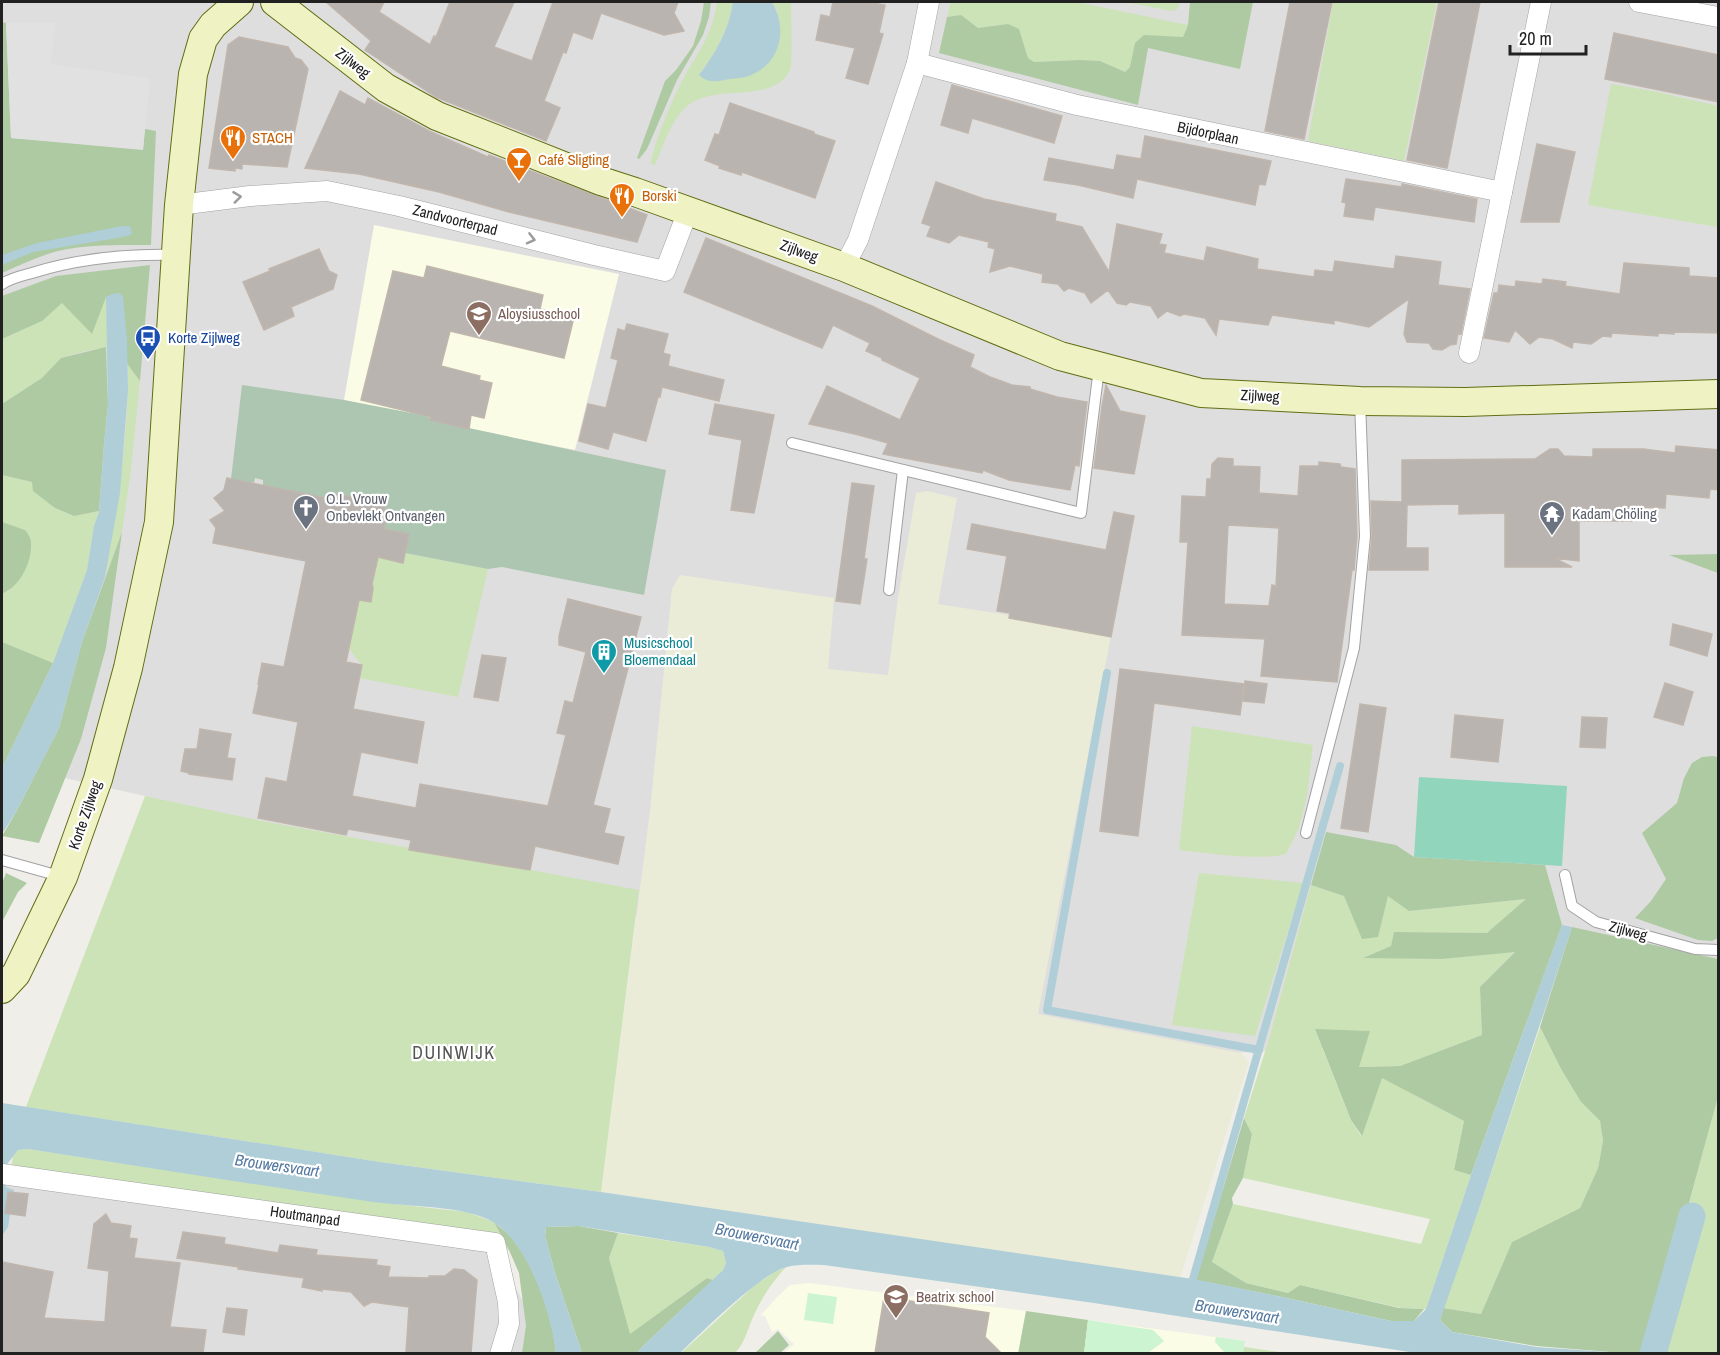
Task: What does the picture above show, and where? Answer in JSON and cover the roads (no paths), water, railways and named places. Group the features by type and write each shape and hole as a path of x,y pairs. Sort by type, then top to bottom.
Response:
{"main road":[{"name":"Korte Zijlweg","path":"2,989 16,974 63,877 98,779 128,668 159,522 179,205 193,74 203,39 213,26 239,2"},
{"name":"Zijlweg","path":"290,7 386,88 437,116 601,181 844,267 1060,356 1201,393 1360,401 1509,401 1719,394"}],"street":[{"path":"844,267 858,240 917,63 929,2"},
{"path":"1469,353 1541,2"},
{"path":"1639,2 1715,12"},
{"name":"Bijdorplaan","path":"917,63 1077,105 1502,192"},
{"name":"Zandvoorterpad","path":"179,205 250,196 327,191 399,206 628,264 665,271 688,211"},
{"name":"Houtmanpad","path":"6,1174 495,1243 508,1302 508,1324 500,1353"}],"lane":[{"path":"2,284 51,267 113,257 176,255"},
{"path":"792,443 1081,513 1100,366"},
{"path":"1306,833 1354,648 1365,536 1360,401"},
{"path":"889,590 903,470"},
{"path":"2,860 63,877"},
{"name":"Zijlweg","path":"1565,875 1572,906 1596,922 1695,949 1719,950"}],"water":[{"path":"733,2 772,2 780,23 775,54 760,70 749,76 717,81 706,80 699,75 721,40"},
{"path":"130,226 132,234 33,252 2,265 2,255 37,243"},
{"path":"120,293 123,297 127,339 128,390 120,493 105,577 82,642 59,728 16,812 2,834 2,768 53,663 87,570 94,526 99,512 108,405 106,297"},
{"name":"Brouwersvaart","path":"1562,925 1572,927 1440,1320 1452,1332 1536,1347 1622,1353 1416,1353 1094,1303 824,1265 796,1265 787,1267 762,1280 680,1353 637,1353 723,1270 726,1263 723,1251 579,1226 546,1227 545,1236 555,1273 582,1353 556,1353 544,1300 527,1262 506,1232 481,1216 467,1212 373,1202 28,1149 18,1150 5,1167 6,1187 14,1190 8,1227 2,1236 2,1103 380,1162 1193,1279 1391,1321 1414,1321 1426,1309 1471,1175"}],"waterway":[{"path":"1107,673 1047,1010 1259,1050"},
{"path":"1193,1279 1340,766"},
{"path":"1653,1354 1692,1216"}],"place":[{"name":"STACH","path":"233,161"},
{"name":"Café Sligting","path":"519,183"},
{"name":"Borski","path":"622,219"},
{"name":"Aloysiusschool","path":"479,337"},
{"name":"Korte Zijlweg","path":"148,361"},
{"name":"O.L. Vrouw Onbevlekt Ontvangen","path":"306,531"},
{"name":"Kadam Chöling","path":"1552,537"},
{"name":"Musicschool Bloemendaal","path":"604,675"},
{"name":"Beatrix school","path":"896,1320"}],"district":[{"name":"DUINWIJK","path":"454,1053"}]}
